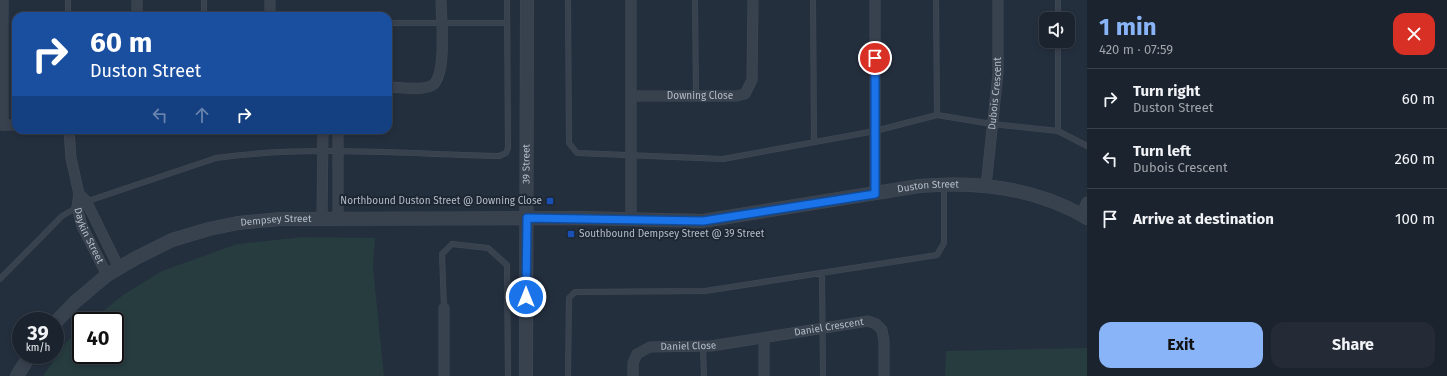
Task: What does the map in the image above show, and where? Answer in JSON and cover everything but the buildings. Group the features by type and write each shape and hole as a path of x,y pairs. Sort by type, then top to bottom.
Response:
{"street":[{"path":"2,125 3,0"},
{"path":"137,0 138,12"},
{"path":"270,0 270,12"},
{"path":"392,87 424,87 433,85 437,81 442,68 441,0"},
{"name":"39 Street","path":"526,0 526,376"},
{"path":"631,0 631,220"},
{"name":"Downing Close","path":"631,96 737,96 748,91 752,80 753,0"},
{"path":"875,0 875,194"},
{"name":"Dubois Crescent","path":"986,186 998,68 998,0"},
{"name":"Daykin Street","path":"69,134 71,158 81,201 86,238 107,276"},
{"path":"322,219 323,134"},
{"path":"338,134 338,219"},
{"name":"Duston Street","path":"527,218 703,221 944,184 986,186 1029,194 1084,216"},
{"name":"Daykin Street","path":"81,201 118,268"},
{"path":"1084,216 1087,202"},
{"name":"Dempsey Street","path":"64,314 75,302 118,268 172,240 214,228 257,220 527,218"},
{"path":"444,308 444,376"},
{"name":"Daniel Crescent","path":"764,339 823,328 868,322 876,324 882,330 884,341 884,376"},
{"path":"764,339 764,376"},
{"name":"Daniel Close","path":"632,376 634,358 645,349 703,347 764,339"},
{"path":"17,376 24,364"}],"lane":[{"path":"68,0 68,12"},
{"path":"204,0 204,12"},
{"path":"0,279 62,216 81,201 216,158 253,154 323,152 499,156 506,153 508,148 507,0"},
{"path":"568,0 569,143 573,151 582,154 723,159 814,141 875,131 937,115 992,124 1058,131 1087,146"},
{"path":"696,0 696,96"},
{"path":"813,0 814,141"},
{"path":"936,0 937,115"},
{"path":"1058,0 1058,12"},
{"path":"392,23 507,23"},
{"path":"1058,48 1058,131"},
{"path":"568,376 569,298 578,291 705,291 937,255 944,243 944,184"},
{"path":"444,308 442,254 452,244 488,248 507,265 508,376"},
{"path":"822,274 823,376"},
{"path":"703,347 704,376"}],"green space":[{"path":"304,237 375,238 373,268 384,376 43,376 51,364 64,364 64,345 72,337 72,364 124,364 124,312 102,312 123,295 162,271 237,244"},
{"path":"1087,348 1087,376 945,376 946,351"}],"place":[{"name":"Northbound Duston Street @ Downing Close","path":"550,201"},
{"name":"Southbound Dempsey Street @ 39 Street","path":"571,234"}],"route":[{"path":"526,297 527,218 703,221 875,194 875,58"}]}
